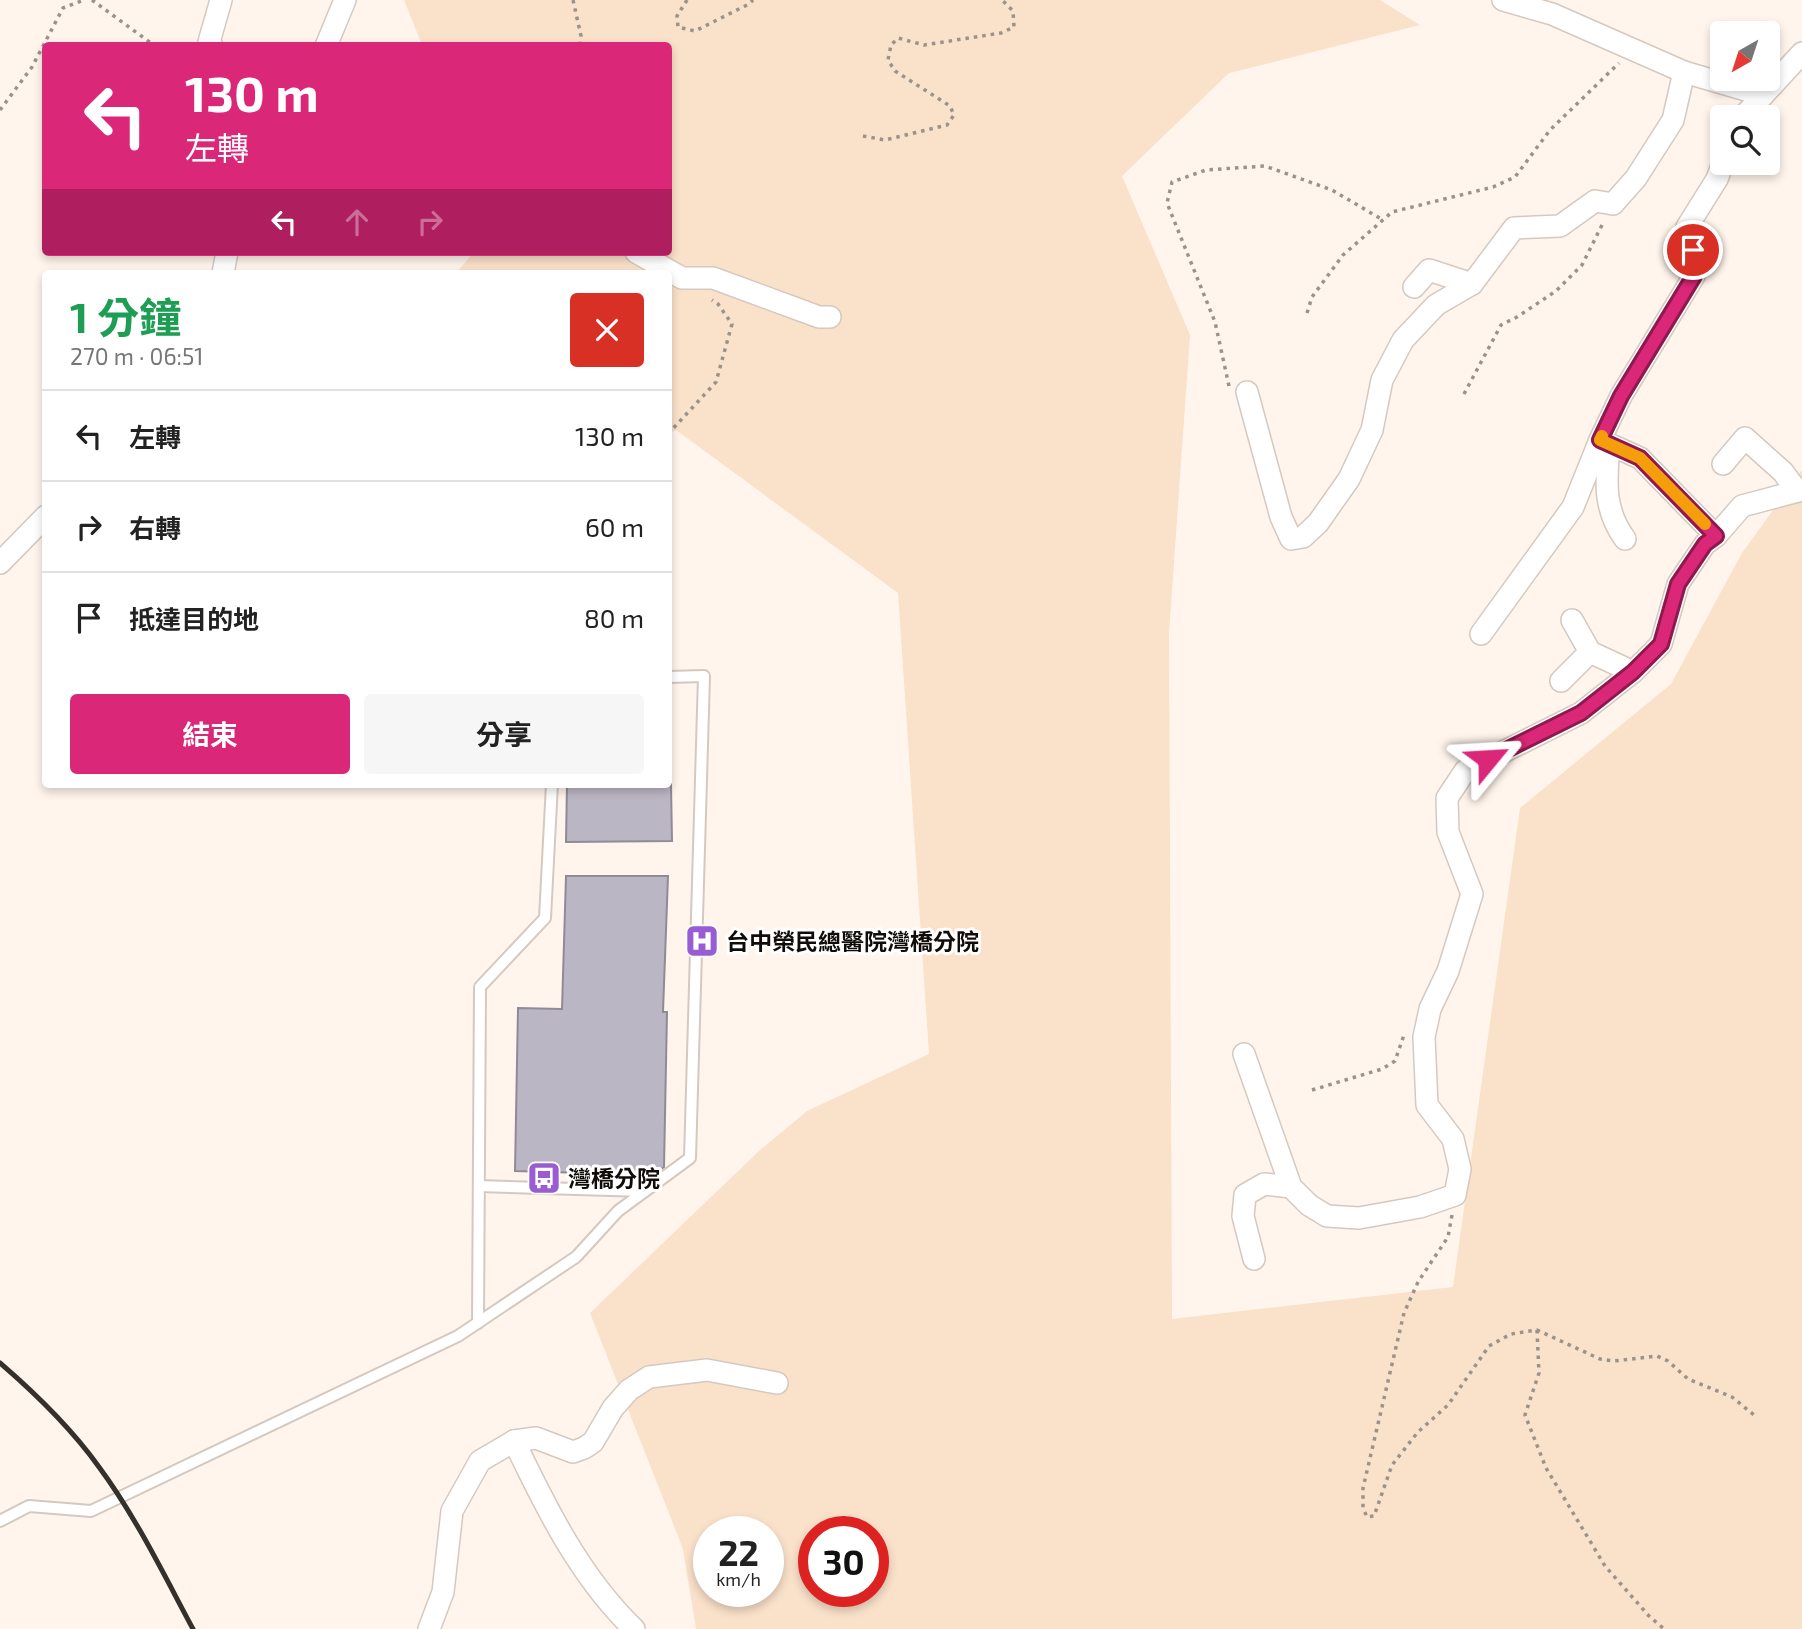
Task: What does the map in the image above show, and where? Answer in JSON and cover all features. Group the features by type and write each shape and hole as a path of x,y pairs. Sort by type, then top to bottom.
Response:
{"street":[{"path":"209,42 221,0"},
{"path":"328,42 345,0"},
{"path":"1503,0 1552,14 1684,72 1763,95"},
{"path":"1754,105 1802,53"},
{"path":"1247,391 1281,517 1291,539 1303,537 1318,523 1349,479 1372,430 1382,380 1403,340 1436,305 1472,284 1514,228 1560,226 1595,201 1613,204 1636,178 1673,120 1684,72"},
{"path":"1481,634 1573,507 1604,442 1621,396 1694,276 1693,250 1687,227 1718,175"},
{"path":"643,256 668,270"},
{"path":"1414,286 1429,270 1472,284"},
{"path":"672,272 682,278 713,278 819,317 830,317"},
{"path":"1244,1054 1291,1186 1310,1205 1327,1216 1359,1218 1420,1207 1455,1195 1460,1169 1453,1139 1427,1105 1424,1037 1430,1009 1448,971 1472,894 1448,832 1447,798 1465,771 1581,713 1633,672 1661,644 1678,584 1705,544 1716,536 1742,506 1799,491 1783,472 1745,438 1723,464"},
{"path":"1604,442 1640,458 1716,536"},
{"path":"1604,442 1605,489 1615,525 1625,539"},
{"path":"0,562 42,520"},
{"path":"1572,620 1590,652 1633,672"},
{"path":"1561,681 1590,652"},
{"path":"1254,1259 1243,1216 1245,1195 1264,1184 1291,1186"},
{"path":"429,1629 443,1592 452,1511 480,1461 514,1441 536,1438 573,1452 584,1448 593,1442 613,1408 629,1390 649,1377 707,1370 778,1383"},
{"path":"514,1441 549,1514 595,1583 634,1629"}],"lane":[{"path":"0,1521 29,1506 90,1511 458,1336 576,1257 618,1211 691,1157 704,676 672,677"},
{"path":"478,1323 480,987 545,918 552,788"},
{"path":"479,1186 644,1191"}],"path":[{"path":"45,42 63,8 84,0"},
{"path":"92,0 150,42"},
{"path":"573,0 580,42"},
{"path":"687,0 677,16 678,27 695,31 753,0"},
{"path":"863,136 885,140 947,125 954,115 950,106 895,71 888,60 891,45 898,38 924,45 1001,33 1014,27 1013,11 1002,0"},
{"path":"0,110 32,67 42,48"},
{"path":"1307,313 1312,297 1343,256 1392,212 1493,187 1515,177 1550,130 1633,49"},
{"path":"1247,391 1229,388 1215,323 1167,204 1172,182 1206,170 1265,166 1332,190 1383,220"},
{"path":"1464,394 1501,325 1556,291 1581,265 1613,204"},
{"path":"672,430 716,382 732,324 718,304 709,298"},
{"path":"1312,1090 1382,1069 1395,1061 1407,1026"},
{"path":"1455,1195 1448,1237 1418,1282 1404,1313 1363,1488 1363,1508 1367,1517 1374,1516 1392,1465 1418,1432 1448,1405 1489,1346 1511,1334 1537,1330 1600,1359 1615,1361 1657,1356 1668,1361 1688,1379 1731,1397 1754,1415"},
{"path":"1537,1330 1539,1373 1525,1415 1546,1468 1605,1566 1648,1616 1664,1629"}],"shaded area":[{"path":"404,0 1380,0 1420,25 1229,73 1122,176 1190,335 1169,633 1172,1319 1453,1287 1520,808 1671,684 1742,553 1802,470 1802,1629 696,1629 683,1549 590,1313 759,1151 807,1111 929,1054 898,593 676,430 672,432 672,270 459,270 471,256 672,256 672,42 421,42"}],"building":[{"path":"567,788 671,788 672,841 566,842"},
{"path":"566,876 668,876 663,1012 667,1012 664,1167 653,1175 515,1171 518,1008 562,1009"}],"railway":[{"path":"0,1363 52,1412 99,1467 137,1526 193,1629"}],"slow traffic":[{"path":"1602,436 1600,440 1640,458 1705,524"}],"place":[{"name":"台中榮民總醫院灣橋分院","path":"702,941"},
{"name":"灣橋分院","path":"544,1178"}],"route":[{"path":"1488,759 1581,713 1633,672 1661,644 1678,584 1705,544 1716,536 1640,458 1600,440 1621,396 1694,276 1693,250"}]}
